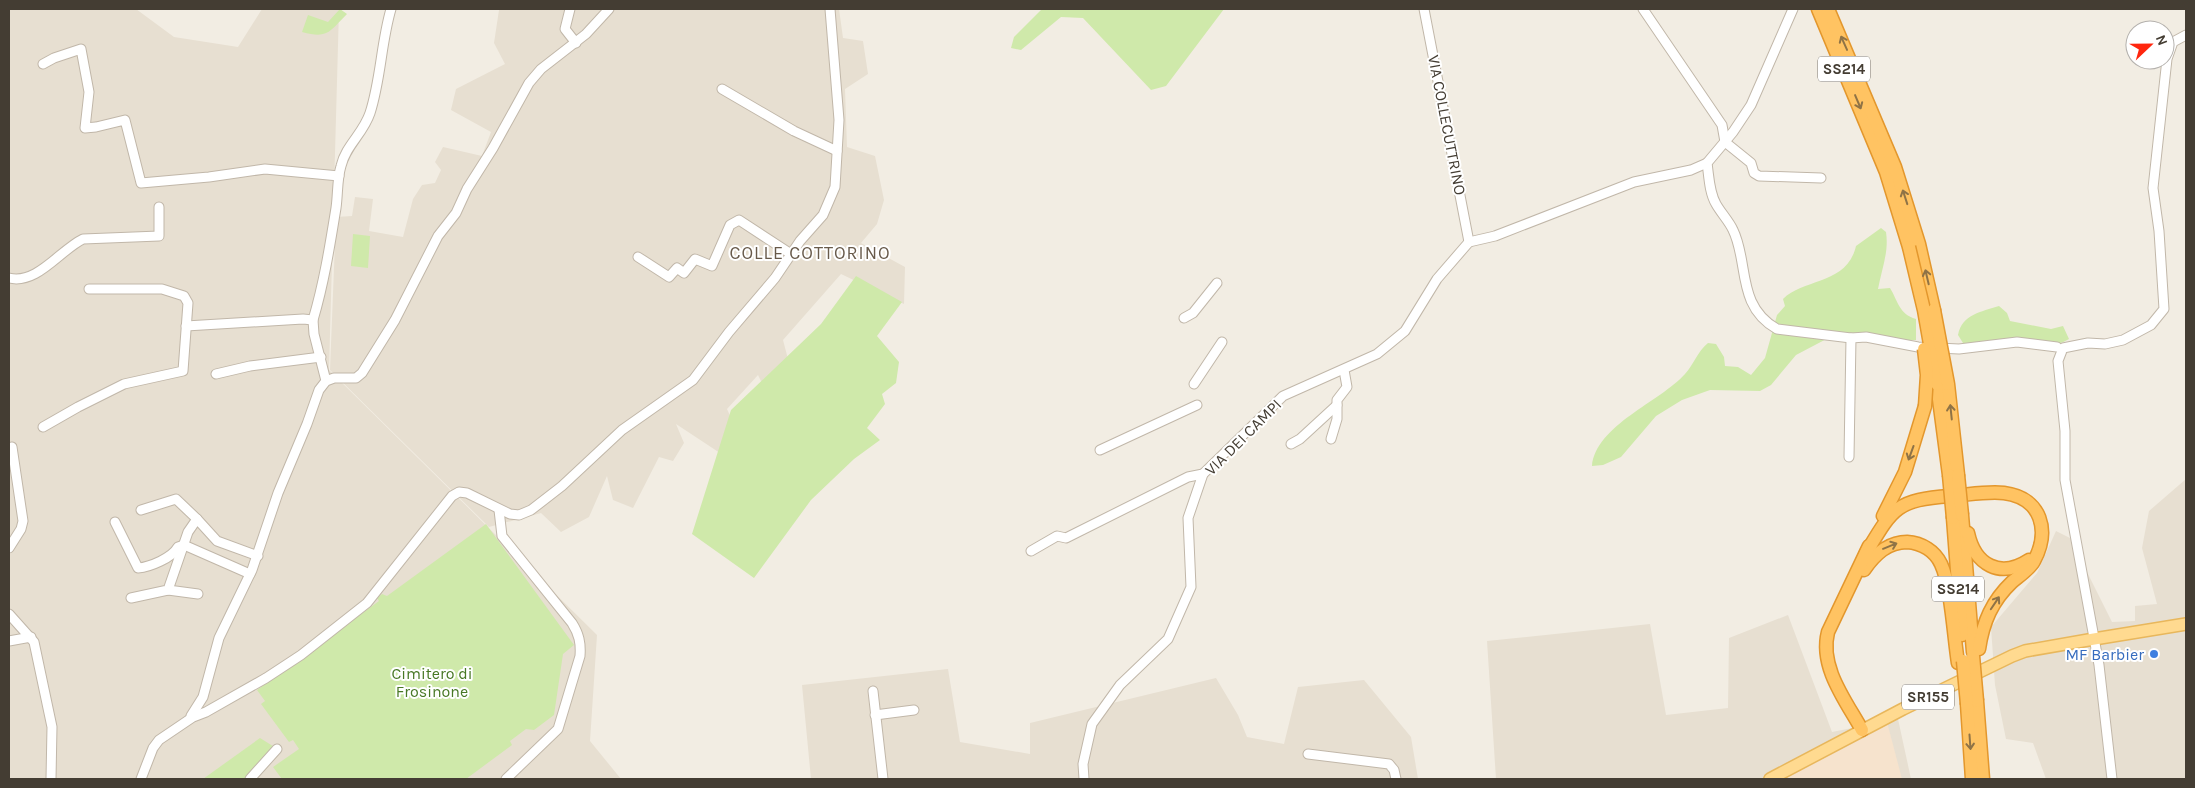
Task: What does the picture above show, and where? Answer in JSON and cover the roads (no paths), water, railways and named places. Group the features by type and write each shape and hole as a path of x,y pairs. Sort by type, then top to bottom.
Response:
{"highway":[{"name":"SS214","path":"1818,9 1895,167 1919,244 1943,384 1953,475 1971,686 1972,779"},
{"name":"SS214","path":"1828,9 1874,127 1929,310"},
{"path":"1862,730 1831,672 1826,653 1828,632 1904,472 1925,406 1926,375 1920,317 1929,310"},
{"path":"1866,553 1894,510 1901,505 1927,498 1998,492 2021,498 2035,510 2043,528 2043,539 2034,562 1995,601 1968,657"},
{"path":"1957,517 1974,549 1986,563 1993,567 2012,569 2036,557"},
{"path":"1839,610 1865,568 1882,550 1902,542 1922,545 1936,556 1944,573 1968,657 1979,675 1971,686"},
{"name":"SS214","path":"1972,703 1983,779"}],"main road":[{"name":"SR155","path":"1770,779 1862,730 2025,651 2186,624"}],"street":[{"path":"326,381 314,334 314,320 334,218 339,176 344,154 359,137 371,111 380,77 384,35 391,9"},
{"path":"570,9 565,29 576,43"},
{"path":"184,723 198,709 203,697 219,638 258,556 278,493 319,390 326,381 334,378 356,378 362,372 404,304 438,236 456,213 467,188 502,133 519,98 541,69 576,43 609,9"},
{"path":"501,522 515,514 531,510 542,504 622,430 693,380 823,216 835,187 837,151 838,92 830,9"},
{"name":"VIA COLLECUTTRINO","path":"1424,9 1469,242"},
{"path":"1643,9 1722,125 1725,142 1751,162 1754,173 1759,176 1821,178"},
{"path":"1469,242 1495,236 1634,182 1691,170 1707,163 1725,142 1751,105 1762,85 1792,9"},
{"path":"2112,779 2094,639 2064,480 2065,431 2058,361 2063,348 2088,342 2105,344 2140,333 2151,325 2164,309 2159,231 2153,188 2167,59 2173,42 2186,34"},
{"path":"43,64 54,58 81,49 89,92 85,128 125,120 141,183 209,178 265,169 339,176"},
{"path":"722,89 794,131 837,151"},
{"path":"1707,163 1713,198 1734,230 1745,284 1754,305 1768,324 1777,329 1851,338 1866,337 1918,347 1958,349 2017,342 2057,347"},
{"path":"9,278 23,279 32,275 73,244 83,239 159,236 160,208"},
{"path":"638,257 669,277 677,268 684,273 695,259 712,266 730,225 740,220 791,254"},
{"name":"VIA DEI CAMPI","path":"1084,779 1083,764 1092,724 1120,685 1168,639 1191,587 1188,518 1203,474 1283,396 1377,354 1405,331 1437,279 1469,242"},
{"path":"1184,318 1193,313 1217,283"},
{"path":"43,427 124,384 183,371 188,303 184,296 162,289 89,289"},
{"path":"186,326 302,319 314,320"},
{"path":"1849,457 1851,338"},
{"path":"1194,384 1222,342"},
{"path":"216,374 250,366 321,357"},
{"path":"1331,439 1337,419 1337,400 1347,387 1344,370"},
{"path":"1100,450 1197,405"},
{"path":"1291,444 1300,439 1337,405"},
{"path":"9,548 21,530 23,522 12,447"},
{"path":"1031,551 1057,536 1066,538 1188,477 1203,474"},
{"path":"141,779 151,753 159,740 184,723 266,678 300,655 367,603 452,496 459,492 467,493 499,510 515,514"},
{"path":"141,510 176,499 217,541 258,556"},
{"path":"499,510 502,536 572,623 581,645 580,656 558,729 506,779"},
{"path":"168,590 188,532 197,519"},
{"path":"115,522 138,568 163,559 174,553 178,547 184,545 250,574"},
{"path":"131,598 168,590 198,594"},
{"path":"9,614 31,637 52,727 51,779"},
{"path":"9,641 31,637"},
{"path":"873,691 883,779"},
{"path":"876,715 914,710"},
{"path":"250,779 277,749"},
{"path":"1308,754 1389,764 1394,770 1396,779"}],"place":[{"name":"MF Barbier","path":"2154,654"}],"district":[{"name":"COLLE COTTORINO","path":"810,253"}],"park label":[{"name":"Cimitero di Frosinone","path":"432,682"}]}
